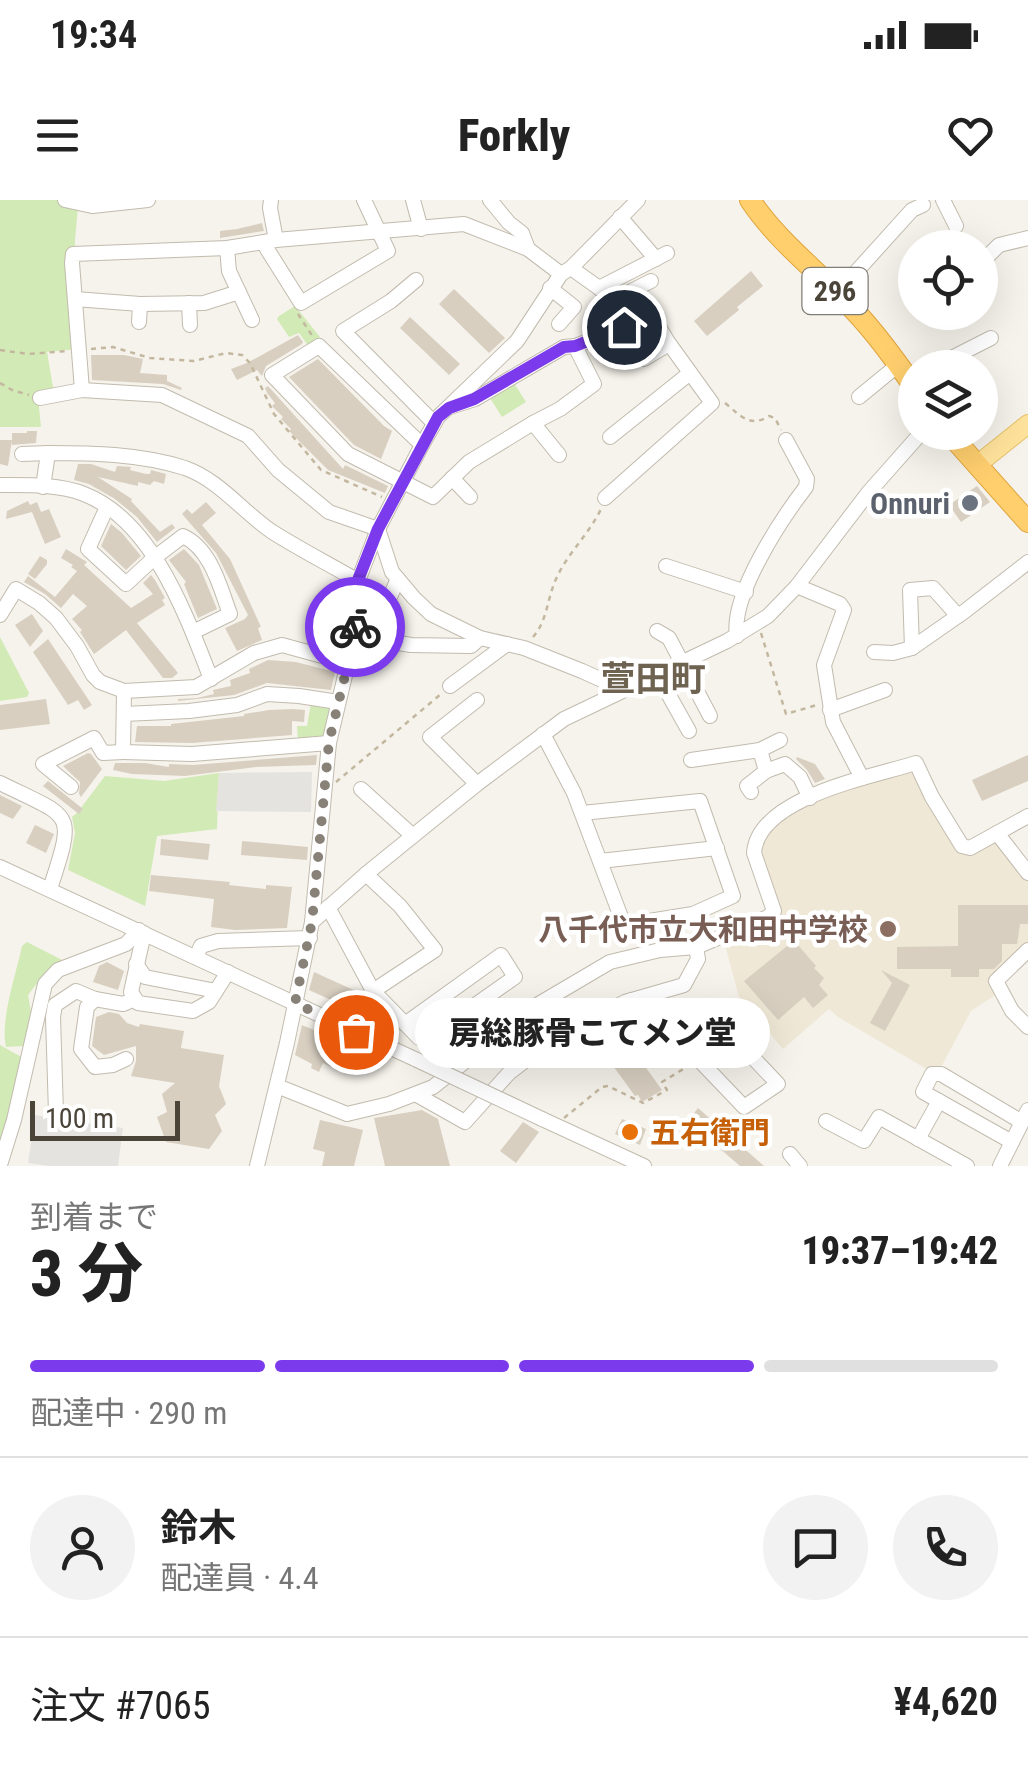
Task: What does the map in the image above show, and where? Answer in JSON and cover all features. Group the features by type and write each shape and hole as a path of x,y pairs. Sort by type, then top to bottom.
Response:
{"highway":[{"name":"296","path":"750,200 776,235 837,292 898,363"},
{"path":"963,450 1028,522"}],"main road":[{"path":"977,466 1028,424"}],"street":[{"path":"65,200 148,200"},
{"path":"270,200 271,241 266,249 300,303 388,252 364,200"},
{"path":"413,200 421,230"},
{"path":"490,200 522,233 528,249"},
{"path":"256,1166 310,938 329,742 350,658 358,580 378,529 438,417 517,341 550,288 638,200"},
{"path":"943,200 956,226"},
{"path":"837,292 912,210 922,205"},
{"path":"599,288 661,256 620,217"},
{"path":"82,390 73,254 227,248 464,224 528,249 614,300 651,281"},
{"path":"998,245 1028,238"},
{"path":"227,248 228,271 252,320"},
{"path":"416,280 343,332 434,423"},
{"path":"550,288 574,306 558,324"},
{"path":"76,299 189,303 239,292"},
{"path":"189,303 190,325"},
{"path":"139,322 140,304"},
{"path":"449,408 474,399 564,347 654,317 712,403 605,498"},
{"path":"624,327 644,359 669,344"},
{"path":"967,350 991,338"},
{"path":"422,445 319,346 272,375 348,454 433,497 469,462 560,409 594,384 575,346"},
{"path":"610,437 690,372"},
{"path":"860,397 898,381"},
{"path":"40,398 82,390 162,395 248,436 278,470 329,512 378,529"},
{"path":"533,422 559,455"},
{"path":"736,636 737,616 770,538 806,487 807,480 786,440"},
{"path":"312,922 366,874 543,734 768,616 797,586 906,450"},
{"path":"43,487 48,453"},
{"path":"22,454 87,453 186,469 215,484 273,532 358,580"},
{"path":"452,478 470,497"},
{"path":"0,485 72,490 106,507 130,526 174,591 212,678"},
{"path":"106,507 88,549 126,584 183,536 205,555 230,614 193,632"},
{"path":"378,529 392,572 432,614 480,638 524,648 624,690"},
{"path":"874,652 912,648 1028,562"},
{"path":"666,566 746,592"},
{"path":"350,658 378,623 398,579"},
{"path":"797,586 840,604 844,610 824,665 833,722 862,778"},
{"path":"912,648 910,590 933,588 958,616"},
{"path":"0,615 16,589 39,603 66,631 94,676 124,691 196,687 254,653 282,645 350,658"},
{"path":"657,631 668,638 710,716"},
{"path":"367,638 411,645 471,646 480,638"},
{"path":"450,686 507,644"},
{"path":"657,674 689,731"},
{"path":"829,707 885,690"},
{"path":"123,752 124,691"},
{"path":"124,714 189,712 237,705 268,694 338,702"},
{"path":"478,700 430,737 478,784"},
{"path":"543,734 574,793 624,926 693,914 733,896 700,801 582,813"},
{"path":"71,787 44,764 94,738 102,753 192,754 329,742"},
{"path":"692,760 760,750 780,740"},
{"path":"760,750 766,771"},
{"path":"277,1086 347,1114 417,1095 433,1088 532,1008 610,962 660,950 696,947 772,914 774,910 755,860 754,844 760,833 782,810 862,778 916,763 962,846 970,848 1028,816"},
{"path":"746,786 766,771 785,764 800,777 810,798"},
{"path":"0,783 58,811 66,824 66,838 50,889"},
{"path":"361,789 413,836"},
{"path":"998,833 1028,874"},
{"path":"600,861 717,848"},
{"path":"0,868 644,1166"},
{"path":"366,874 400,906 435,950 373,990"},
{"path":"328,906 373,990 419,1038 427,1039 515,976 502,955 406,1024"},
{"path":"142,932 131,992 138,1004 193,1011 209,1002 228,972"},
{"path":"0,1164 14,1120 44,984 58,970 126,944 142,932"},
{"path":"196,957 201,946 218,941 310,938"},
{"path":"417,1095 465,1122 509,1073 551,1041 631,1000 684,985 698,959 696,947"},
{"path":"1028,950 996,982 1012,1010 1028,1027"},
{"path":"136,964 145,977 216,991"},
{"path":"56,1114 56,1005 76,991 95,1000 123,1004 135,998"},
{"path":"95,1000 87,1008 81,1049 95,1067 113,1065 126,1058"},
{"path":"631,1000 638,1033 648,1047 726,1029 778,1084 744,1107 680,1040"},
{"path":"532,1008 551,1041"},
{"path":"1000,1166 1012,1142 1025,1116 941,1074 932,1074 923,1092 1012,1142"},
{"path":"918,1139 939,1101"},
{"path":"826,1122 864,1141 879,1117 967,1166"}],"path":[{"path":"300,303 295,309 319,346"},
{"path":"0,350 28,354 112,347 150,358 194,361 226,353 242,355 250,363 274,414 321,470 392,502"},
{"path":"0,383 40,398"},
{"path":"712,403 726,403 754,422 769,416 775,418 786,440"},
{"path":"524,648 542,626 556,577 589,531 605,498"},
{"path":"758,623 786,714 829,707"},
{"path":"325,792 450,686"},
{"path":"549,1122 602,1087 608,1086 643,1103 667,1090 662,1082 699,1060"}],"shaded area":[{"path":"312,772 311,812 216,811 219,773"},
{"name":"八千代市立大和田中学校","path":"914,773 961,851 996,842 1028,881 1028,945 989,981 997,994 971,1011 940,1069 930,1071 829,1009 783,1049 739,997 724,941 774,918 759,845 785,814 853,785"},
{"path":"35,1115 123,1128 118,1166 28,1163"}],"green space":[{"path":"0,200 67,200 78,207 78,349 47,352 54,393 38,397 41,427 0,427"},
{"path":"295,306 320,337 309,347 299,333 289,337 277,319"},
{"path":"514,383 526,402 502,417 490,398"},
{"path":"0,637 29,693 27,697 0,701"},
{"path":"311,703 332,706 324,740 298,740 297,726 307,726"},
{"path":"219,773 217,829 157,836 145,906 68,870 75,833 72,817 105,776 164,781"},
{"path":"27,942 64,961 48,969 28,995 31,1012 27,1044 6,1047 10,997 22,946"},
{"path":"0,1045 25,1059 0,1150"}],"building":[{"path":"262,223 264,231 220,238 220,231"},
{"path":"751,271 763,286 707,336 694,321"},
{"path":"454,289 505,338 489,353 439,304"},
{"path":"410,317 460,364 449,375 400,328"},
{"path":"298,335 302,344 266,366 262,376 257,370 237,380 231,369"},
{"path":"91,355 143,359 140,373 167,375 167,381 182,388 92,380"},
{"path":"318,359 392,431 381,459 354,445 289,377"},
{"path":"268,386 343,469 345,465 388,486 385,493 328,470 289,431 272,406 275,403 267,393"},
{"path":"37,431 36,443 12,445 12,433"},
{"path":"0,440 12,440 8,466 0,464"},
{"path":"78,464 115,472 117,466 146,474 151,470 166,474 164,484 138,482 138,486 98,477 132,499 160,532 172,524 175,528 157,542 137,517 115,499 74,480"},
{"name":"Onnuri","path":"977,486 990,502 961,522 949,505"},
{"path":"28,501 30,505 37,502 41,512 49,509 61,537 45,544 32,512 6,519 7,511"},
{"path":"206,502 216,513 202,525 230,559 261,627 258,628 262,640 237,651 225,628 248,615 216,553 182,514 187,509 192,514"},
{"path":"111,524 141,556 126,570 101,546"},
{"path":"66,549 87,562 84,565 131,608 153,594 143,583 151,575 165,605 137,623 178,673 163,678 126,630 94,654 72,619 87,606 73,594 61,608 24,582 28,576 55,597 77,571 61,558"},
{"path":"184,549 199,565 217,609 198,618 186,582 169,560"},
{"path":"40,556 47,564 35,579 28,574"},
{"path":"32,614 43,631 30,647 15,625"},
{"path":"48,639 92,705 84,710 78,700 68,705 33,652"},
{"path":"268,660 335,672 331,690 267,683 234,695 178,701 214,694 213,690 231,686 230,680 250,673 249,669"},
{"path":"46,699 50,724 0,730 0,705"},
{"path":"305,710 304,722 292,721 292,735 192,743 135,742 137,726 171,726"},
{"path":"88,753 102,769 81,797 80,782 63,766"},
{"path":"317,755 316,765 256,767 185,776 113,770 115,763 169,767"},
{"path":"1028,755 1028,781 982,801 972,780"},
{"path":"797,757 815,764 825,779 815,783"},
{"path":"48,781 83,809 79,814 43,786"},
{"path":"0,795 22,806 13,819 0,813"},
{"path":"35,825 54,834 46,853 26,843"},
{"path":"161,839 210,844 208,860 160,855"},
{"path":"242,841 308,847 307,860 241,855"},
{"path":"151,875 266,889 266,885 292,887 287,928 211,927 214,899 149,891"},
{"path":"958,905 1028,905 1028,924 1020,924 1017,944 1002,944 1002,961 994,969 979,969 979,977 951,977 951,969 897,969 897,947 958,946"},
{"path":"792,942 816,966 824,978 819,985 828,995 813,1008 804,997 778,1020 744,981"},
{"path":"107,962 124,971 118,990 93,982 99,966"},
{"path":"881,970 910,985 885,1031 870,1023 892,983"},
{"path":"314,972 360,993 353,1010 309,990"},
{"path":"109,1012 139,1027 140,1024 184,1031 181,1048 224,1055 219,1086 226,1104 215,1115 222,1131 209,1149 166,1142 157,1117 167,1112 162,1094 175,1083 131,1076 136,1046 104,1055 92,1046 96,1017"},
{"path":"302,1025 360,1053 348,1075 323,1063 319,1072 295,1055"},
{"path":"631,1047 662,1090 642,1102 611,1063"},
{"path":"698,1108 764,1166 740,1166 688,1121"},
{"path":"422,1110 438,1119 450,1166 385,1166 374,1118"},
{"path":"622,1119 646,1129 640,1145 615,1134"},
{"path":"320,1120 363,1130 354,1166 322,1166 325,1152 313,1149"},
{"path":"523,1122 539,1132 516,1163 500,1151"}],"way so far":[{"path":"355,627 353,653 329,742 310,938 295,1003 356,1032"}],"place":[{"name":"Onnuri","path":"970,503"},
{"name":"八千代市立大和田中学校","path":"888,929"},
{"name":"房総豚骨こてメン堂","path":"356,1032"},
{"name":"五右衛門","path":"630,1132"}],"district":[{"name":"萱田町","path":"653,679"}],"route":[{"path":"355,627 358,580 378,529 438,417 564,347 624,327"}]}
